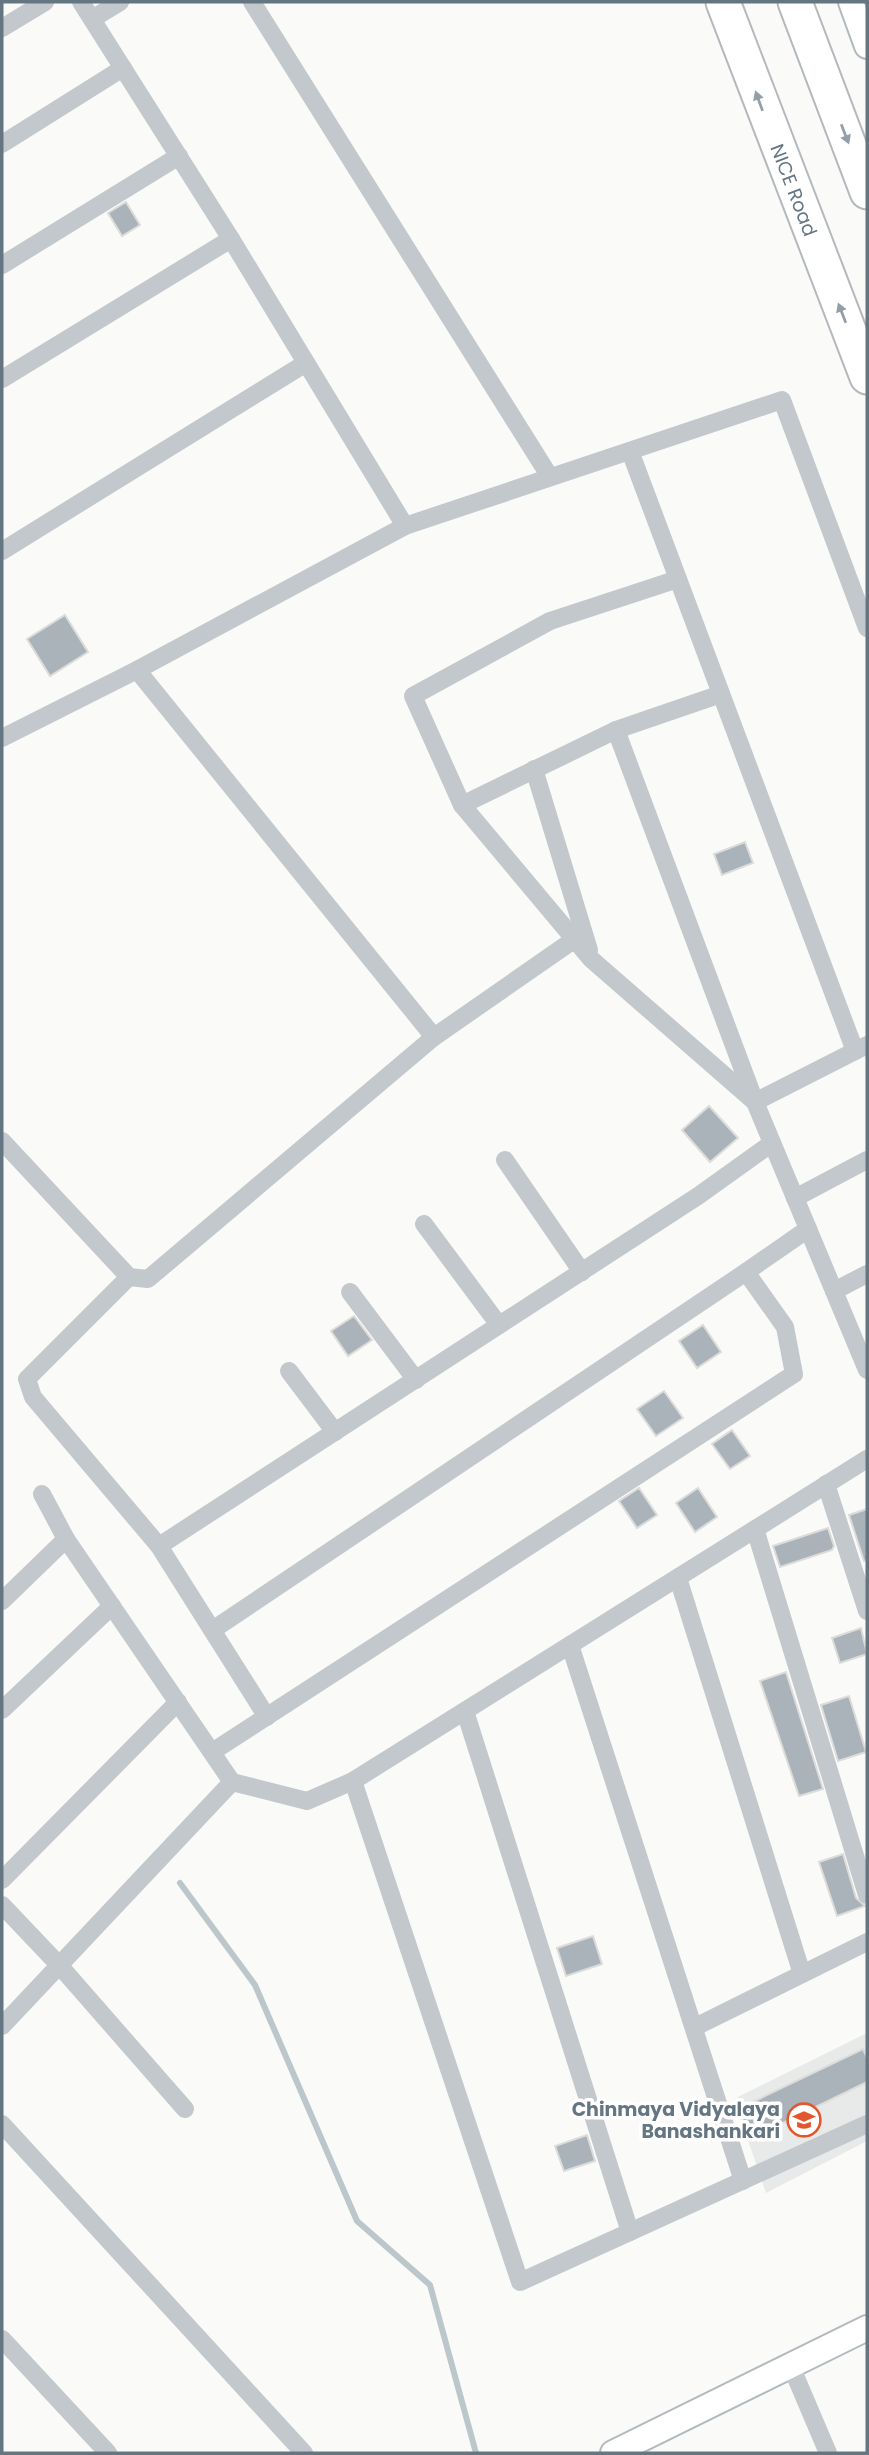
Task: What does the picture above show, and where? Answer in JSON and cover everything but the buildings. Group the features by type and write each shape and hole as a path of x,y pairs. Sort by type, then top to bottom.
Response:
{"highway":[{"name":"NICE Road","path":"723,2 867,377"},
{"path":"795,2 867,192"}],"street":[{"path":"2,28 45,2"},
{"path":"81,2 231,239 405,526"},
{"path":"92,19 120,2"},
{"path":"251,2 550,477"},
{"path":"851,2 867,46"},
{"path":"2,144 123,68"},
{"path":"2,265 179,156"},
{"path":"2,379 231,239"},
{"path":"2,551 306,363"},
{"path":"5,729 137,670 405,526 782,400 867,628"},
{"path":"631,451 721,694 861,1048 755,1102"},
{"path":"678,579 550,621 413,696 461,804 591,959 755,1102"},
{"path":"137,670 434,1037"},
{"path":"461,804 616,730 721,694"},
{"path":"616,730 755,1102 867,1370"},
{"path":"534,769 591,959"},
{"path":"2,1140 129,1278 141,1281 154,1274 434,1037 575,939"},
{"path":"159,1546 698,1196 772,1143"},
{"path":"505,1160 582,1272"},
{"path":"795,1198 867,1160"},
{"path":"424,1224 499,1325"},
{"path":"214,1629 808,1229"},
{"path":"212,1752 793,1374 785,1327 746,1272"},
{"path":"834,1291 867,1274"},
{"path":"129,1278 27,1379 33,1397 159,1546 214,1629 267,1717"},
{"path":"349,1292 416,1380"},
{"path":"289,1371 335,1432"},
{"path":"42,1494 66,1539 232,1782 307,1801 353,1781 867,1459"},
{"path":"826,1484 867,1611"},
{"path":"755,1529 867,1895"},
{"path":"2,1601 66,1539"},
{"path":"678,1578 802,1974"},
{"path":"2,1710 112,1606"},
{"path":"570,1645 743,2181"},
{"path":"2,1880 178,1702"},
{"path":"465,1711 630,2232"},
{"path":"353,1781 520,2282 867,2124"},
{"path":"2,2026 232,1782"},
{"path":"2,1905 59,1965 185,2109"},
{"path":"695,2027 867,1942"},
{"path":"2,2123 304,2453"},
{"path":"614,2453 867,2328"},
{"path":"2,2339 108,2453"},
{"path":"791,2366 828,2453"}],"shaded area":[{"name":"Chinmaya Vidyalaya Banashankari","path":"867,2033 867,2141 766,2193 734,2099"}],"waterway":[{"path":"180,1883 255,1985 357,2221 430,2285 476,2453"}],"place":[{"name":"Chinmaya Vidyalaya Banashankari","path":"804,2120"}]}
